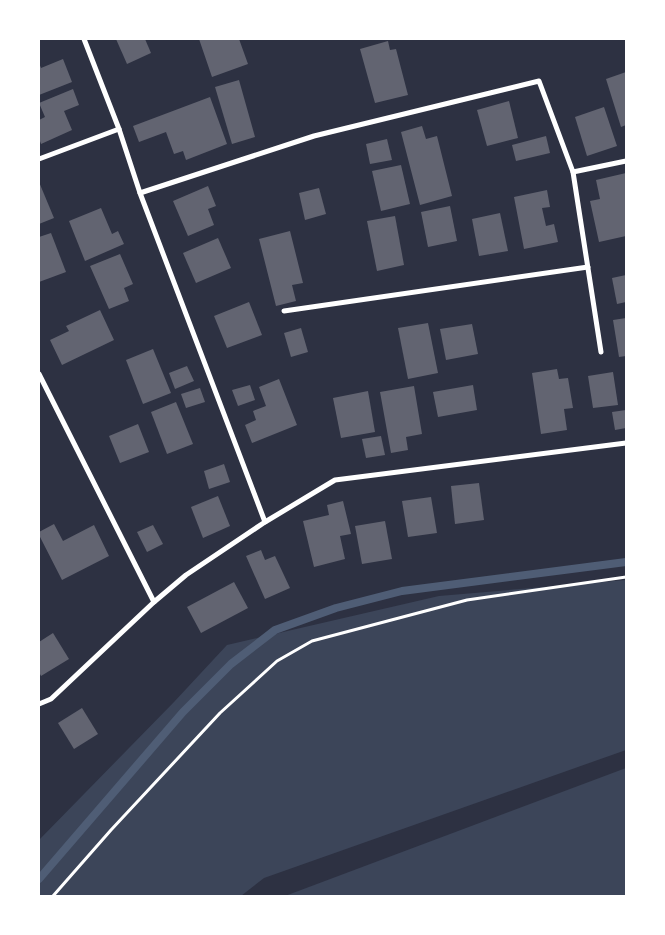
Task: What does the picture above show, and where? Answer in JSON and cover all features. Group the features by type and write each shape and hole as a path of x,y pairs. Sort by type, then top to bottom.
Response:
{"street":[{"path":"84,39 119,129 140,193 265,522"},
{"path":"140,193 314,136 539,81 573,172 601,352"},
{"path":"39,159 119,129"},
{"path":"573,172 626,161"},
{"path":"284,311 588,267"},
{"path":"39,374 154,602"},
{"path":"39,704 51,699 154,602 186,575 265,522 335,480 626,443"}],"path":[{"path":"53,896 220,713 277,661 312,641 467,600 626,577"}],"shaded area":[{"path":"626,580 626,750 264,878 241,896 39,896 39,840 227,645 439,596"},
{"path":"626,768 626,896 285,896"}],"building":[{"path":"116,39 145,39 151,53 127,64"},
{"path":"199,39 239,39 248,64 212,77"},
{"path":"388,41 390,50 396,49 408,95 375,103 360,49"},
{"path":"63,59 72,82 39,95 39,63 41,68"},
{"path":"626,72 626,125 621,127 606,79"},
{"path":"239,80 255,137 232,144 215,87"},
{"path":"73,89 79,105 64,111 72,130 41,144 39,120 45,117 39,103"},
{"path":"210,97 227,144 186,160 183,151 174,154 166,132 139,142 133,126"},
{"path":"509,101 518,138 487,146 477,110"},
{"path":"604,107 617,146 587,156 575,117"},
{"path":"422,126 426,139 437,136 452,196 420,205 401,132"},
{"path":"546,136 550,153 516,161 512,145"},
{"path":"387,139 392,160 370,164 366,144"},
{"path":"401,165 410,204 381,211 372,171"},
{"path":"626,173 626,236 599,242 590,201 600,199 596,180"},
{"path":"39,182 54,218 39,224"},
{"path":"208,186 216,206 208,209 214,225 188,236 173,201"},
{"path":"319,188 326,214 305,220 299,193"},
{"path":"547,190 550,207 542,208 546,226 554,224 558,242 524,249 514,197"},
{"path":"450,206 457,241 428,247 421,212"},
{"path":"101,208 112,234 118,231 124,244 85,261 69,221"},
{"path":"500,213 508,251 479,256 472,219"},
{"path":"395,216 404,265 377,271 367,221"},
{"path":"290,231 303,283 292,285 296,301 276,306 259,239"},
{"path":"51,233 66,272 39,282 39,237"},
{"path":"218,238 231,268 196,283 183,253"},
{"path":"120,254 133,284 124,288 129,301 109,309 90,266"},
{"path":"626,275 626,302 617,304 612,278"},
{"path":"249,302 262,335 227,348 214,316"},
{"path":"100,310 114,340 62,365 50,340 69,331 66,326"},
{"path":"626,318 626,356 619,357 613,320"},
{"path":"428,323 438,373 408,379 398,328"},
{"path":"472,324 478,354 446,360 440,329"},
{"path":"301,328 308,352 291,357 284,333"},
{"path":"153,349 171,393 143,404 126,360"},
{"path":"187,366 194,381 175,389 169,373"},
{"path":"557,369 559,379 568,378 573,408 564,409 567,430 541,434 532,373"},
{"path":"613,372 618,405 593,408 588,376"},
{"path":"279,379 297,425 252,443 245,425 256,420 253,411 266,406 259,387"},
{"path":"250,385 255,400 238,406 232,390"},
{"path":"473,385 477,410 438,417 433,392"},
{"path":"414,386 422,434 406,437 408,450 391,453 380,392"},
{"path":"200,388 205,402 186,408 181,394"},
{"path":"368,391 375,432 341,438 333,398"},
{"path":"176,402 193,444 167,454 151,412"},
{"path":"626,410 626,428 615,430 612,412"},
{"path":"138,424 149,452 120,463 109,436"},
{"path":"381,436 385,455 366,458 362,439"},
{"path":"224,464 230,482 209,489 204,471"},
{"path":"479,483 484,520 455,524 451,486"},
{"path":"218,496 230,526 203,538 191,507"},
{"path":"431,497 437,533 408,537 402,501"},
{"path":"343,501 351,534 340,536 345,559 314,567 303,521 329,515 327,505"},
{"path":"385,521 392,559 362,564 355,526"},
{"path":"54,524 63,541 94,525 109,556 62,580 39,535 39,532"},
{"path":"153,525 163,544 147,552 137,532"},
{"path":"261,550 265,560 275,556 290,588 265,599 246,556"},
{"path":"234,582 248,608 201,633 187,607"},
{"path":"53,633 69,659 41,676 39,672 39,642"},
{"path":"82,708 98,734 74,749 58,723"}],"waterway":[{"path":"39,879 183,712 231,664 275,630 336,608 402,591 626,562"}]}
